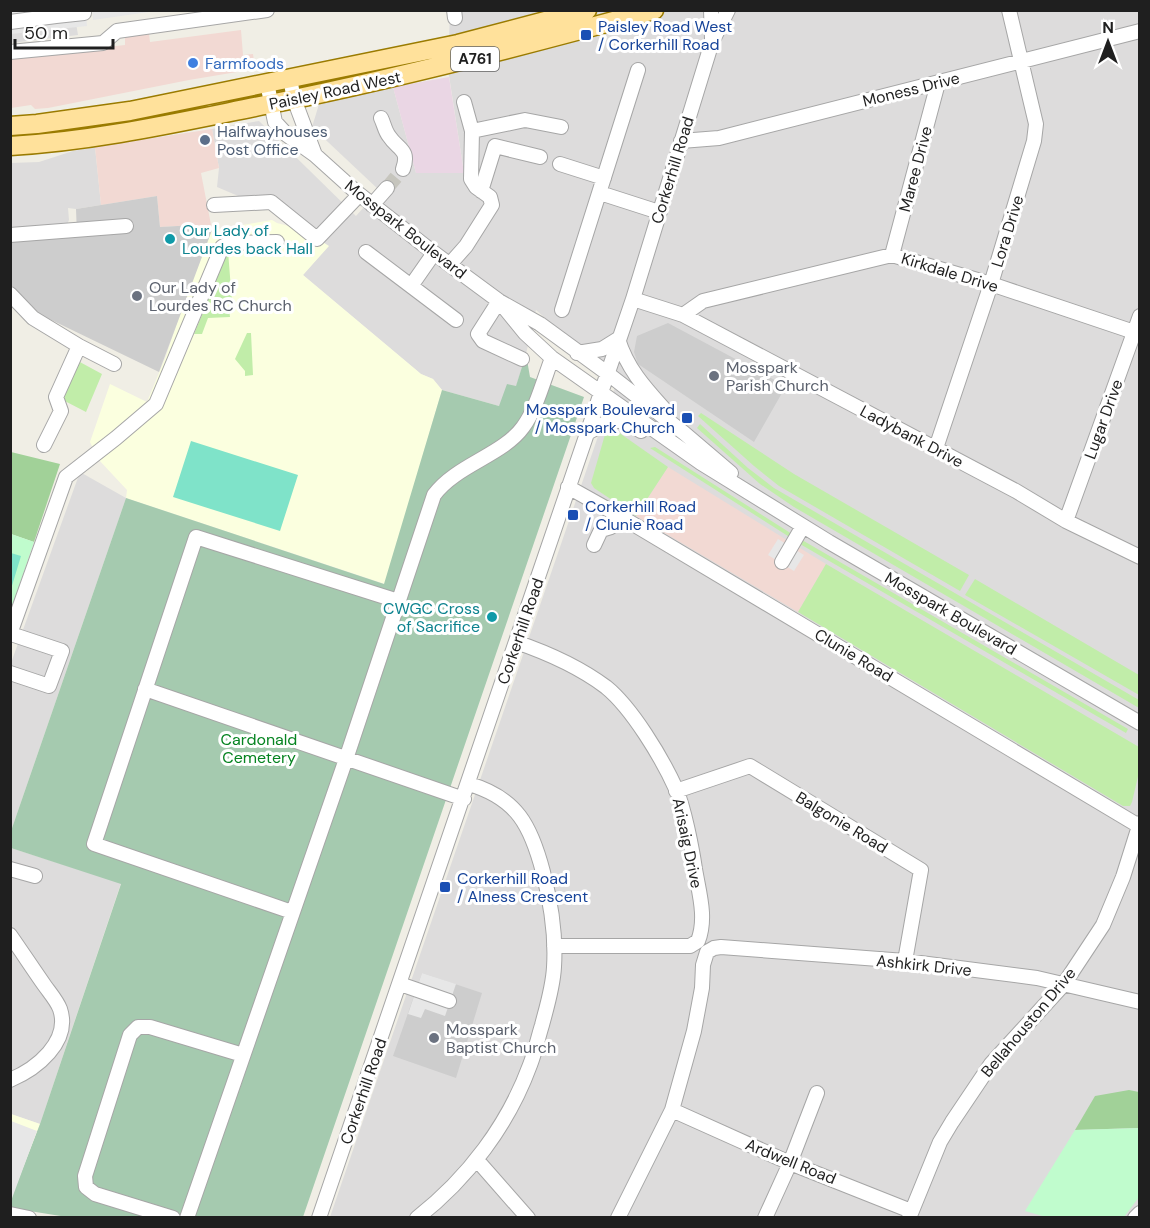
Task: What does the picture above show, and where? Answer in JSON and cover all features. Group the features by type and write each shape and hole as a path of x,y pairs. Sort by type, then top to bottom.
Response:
{"main road":[{"name":"Paisley Road West","path":"10,146 94,137 294,99 593,16 654,10"},
{"name":"Paisley Road West","path":"10,126 130,111 267,83 460,53"}],"street":[{"path":"10,52 103,43 117,32 190,16 267,10"},
{"name":"Corkerhill Road","path":"711,10 712,42"},
{"name":"Corkerhill Road","path":"319,1218 633,299 712,42 728,10"},
{"name":"Lora Drive","path":"936,448 1034,141 1036,124 1009,10"},
{"path":"10,22 55,13 84,13"},
{"name":"Moness Drive","path":"681,141 718,138 1140,31"},
{"path":"562,310 638,70"},
{"name":"Mosspark Boulevard","path":"290,79 294,99 315,155"},
{"name":"Mosspark Boulevard","path":"267,83 274,122 287,135 315,155 359,195 434,253 499,301 540,324 607,373 684,433 764,502"},
{"name":"Maree Drive","path":"892,255 938,83"},
{"path":"450,264 466,246 492,205 490,197 476,187 471,179 472,131 464,102"},
{"path":"381,118 389,136 404,153 406,160 403,169"},
{"path":"472,131 525,120 561,127"},
{"path":"481,191 495,146 540,157"},
{"path":"560,164 604,178"},
{"path":"372,205 387,188"},
{"path":"600,193 659,212"},
{"path":"214,205 271,202 317,239 359,195"},
{"path":"10,235 126,226"},
{"path":"10,673 49,686 62,651 11,634 66,477 156,404 222,246 229,243 277,242"},
{"path":"366,252 456,320"},
{"path":"411,286 434,253"},
{"name":"Kirkdale Drive","path":"683,315 704,301 892,255 990,284 1137,334"},
{"path":"10,294 33,318 114,364"},
{"path":"633,299 683,315"},
{"path":"499,301 478,334 483,341 522,359"},
{"name":"Mosspark Boulevard","path":"499,301 525,333 552,358 701,463 803,526 1140,723"},
{"name":"Ladybank Drive","path":"683,315 1016,491 1066,521 1140,557"},
{"name":"Lugar Drive","path":"1066,521 1137,334 1140,316"},
{"path":"578,353 602,349 618,339 632,373 684,433"},
{"path":"44,444 61,411 56,397 79,346"},
{"path":"187,1218 346,759 434,495 449,478 508,441 523,428 552,358"},
{"path":"587,433 604,422 618,418 669,448 701,463"},
{"name":"Clunie Road","path":"568,487 618,514 1139,824"},
{"path":"594,545 601,530 611,527 618,514"},
{"path":"782,562 803,526"},
{"path":"292,912 94,844 144,689 196,537 398,601"},
{"name":"Arisaig Drive","path":"516,642 567,662 607,688 642,731 660,758 676,791 694,858 703,918 698,941"},
{"path":"144,689 464,799"},
{"name":"Balgonie Road","path":"676,791 750,765 921,870 905,961"},
{"path":"417,1218 453,1187 477,1160 510,1109 530,1065 550,995 554,968 549,898 536,845 520,815 506,801 486,789 468,784"},
{"name":"Bellahouston Drive","path":"910,1214 940,1142 978,1083 991,1064 1064,984 1103,925 1123,877 1139,824"},
{"path":"10,869 35,876"},
{"path":"10,935 56,1001 62,1020 54,1047 44,1059 33,1069 10,1080"},
{"path":"554,946 690,946 698,941 707,952 693,1031 672,1110 618,1218"},
{"name":"Ashkirk Drive","path":"707,952 721,947 905,961 1037,978 1140,1002"},
{"path":"400,984 449,1001"},
{"path":"173,1218 95,1194 86,1187 85,1176 130,1035 138,1028 150,1028 243,1054"},
{"path":"765,1218 790,1163 817,1093"},
{"name":"Ardwell Road","path":"672,1110 910,1214"},
{"path":"477,1160 528,1218"},
{"path":"1135,1218 1140,1213"},
{"path":"10,1214 29,1218"}],"shaded area":[{"path":"92,10 156,10 156,11 93,20"},
{"path":"10,11 74,11 78,35 11,43"},
{"path":"10,11 86,11 87,26 11,34"},
{"path":"450,11 1139,11 1139,1217 330,1217 617,381 536,310 516,387 499,406 442,390 433,379 421,374 303,275 328,246 271,210 217,187 219,168 212,129 259,121 356,216 379,190 312,127 320,101 393,87 416,173 464,173 448,69"},
{"path":"241,30 243,55 253,54 255,69 48,108 35,109 31,105 11,108 10,58 125,45 125,37 149,34 150,42"},
{"path":"449,77 464,173 416,173 393,87"},
{"path":"212,129 219,168 201,173 212,230 195,225 160,227 157,196 101,205 95,147"},
{"path":"95,147 101,205 68,208 69,220 66,227 16,229 11,226 10,163 39,162 73,151"},
{"path":"157,196 160,227 195,225 212,230 159,372 41,315 11,285 11,238 77,235 76,209"},
{"path":"272,220 304,230 329,246 303,275 421,374 433,379 442,390 385,584 126,498 127,490 99,460 90,442 110,384 147,402 212,230"},
{"path":"668,323 786,386 754,442 638,364 634,352 637,336"},
{"path":"668,467 826,564 798,612 636,516"},
{"path":"80,472 126,498 11,831 11,663"},
{"path":"778,539 804,555 794,571 768,555"},
{"path":"11,848 121,883 40,1124 11,1114"},
{"path":"422,973 482,993 456,1078 393,1056"},
{"path":"422,973 456,984 445,1016 425,1009 421,1018 408,1014"},
{"path":"11,1114 40,1124 11,1201"},
{"path":"10,1121 37,1131 11,1201"}],"green space":[{"path":"228,251 232,302 203,303 225,253"},
{"path":"229,309 230,317 208,318 202,334 194,334 204,310"},
{"path":"247,333 251,333 253,375 245,376 245,371 235,359"},
{"name":"Cardonald Cemetery","path":"526,354 530,377 584,397 303,1217 73,1218 11,1208 10,1201 40,1124 121,884 11,848 11,831 126,498 384,584 442,390 499,406 507,384 516,386"},
{"path":"78,361 102,374 86,412 59,398"},
{"path":"701,413 794,474 969,575 960,591 779,486 698,416"},
{"path":"700,424 748,468 774,488 1139,700 1139,708 794,507 760,484 697,428"},
{"path":"612,430 668,467 636,516 594,488 591,483 606,431"},
{"path":"191,441 298,475 280,531 173,497"},
{"path":"655,447 792,534 791,538 650,448"},
{"path":"11,452 60,464 34,542 11,534"},
{"path":"11,534 34,542 11,610"},
{"path":"802,540 1128,729 1126,733 800,544"},
{"path":"10,553 21,556 11,589"},
{"path":"826,564 1139,747 1139,772 1130,806 1123,806 798,612"},
{"path":"975,579 1139,675 1139,695 965,595"},
{"path":"1129,1090 1139,1092 1139,1128 1075,1130 1095,1096"},
{"path":"1139,1128 1139,1197 1124,1217 1046,1217 1025,1211 1075,1130"}],"tunnel":[{"path":"387,188 403,169"}],"place":[{"name":"Paisley Road West / Corkerhill Road","path":"586,35"},
{"name":"Farmfoods","path":"193,63"},
{"name":"Halfwayhouses Post Office","path":"205,140"},
{"name":"Our Lady of Lourdes back Hall","path":"170,239"},
{"name":"Our Lady of Lourdes RC Church","path":"137,296"},
{"name":"Mosspark Parish Church","path":"714,376"},
{"name":"Mosspark Boulevard / Mosspark Church","path":"687,418"},
{"name":"Corkerhill Road / Clunie Road","path":"573,515"},
{"name":"CWGC Cross of Sacrifice","path":"492,617"},
{"name":"Corkerhill Road / Alness Crescent","path":"445,887"},
{"name":"Mosspark Baptist Church","path":"434,1038"}]}
